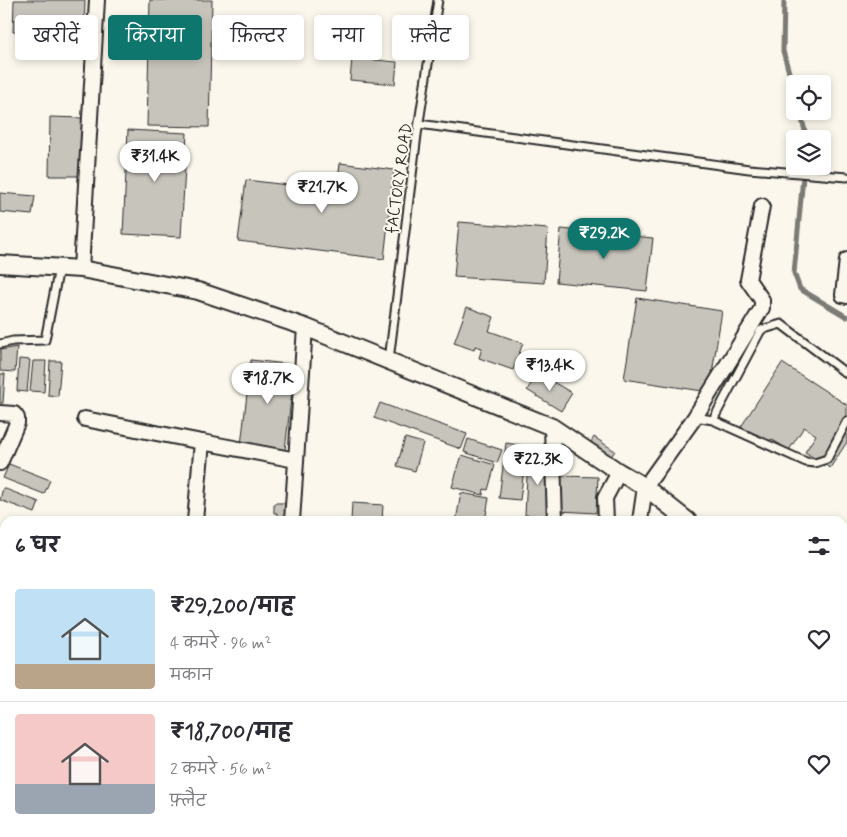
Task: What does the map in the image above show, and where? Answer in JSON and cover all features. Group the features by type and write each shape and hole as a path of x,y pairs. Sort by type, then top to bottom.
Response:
{"street":[{"path":"81,269 97,0"},
{"path":"641,516 645,487 695,417 762,308 762,300 748,280 762,206"},
{"path":"847,260 843,295 847,296"},
{"path":"0,264 81,269 198,291 305,327 552,427 645,487 682,516"},
{"path":"292,516 305,327"},
{"path":"0,413 14,414 17,422 0,463"},
{"path":"85,419 296,460"},
{"path":"552,427 554,516"},
{"path":"196,516 202,442"},
{"path":"606,516 605,498 619,472"}],"lane":[{"name":"fACTORY ROAD","path":"389,360 419,124 438,0"},
{"path":"419,124 749,169 847,176"},
{"path":"0,344 13,341 45,340 59,268"},
{"path":"713,420 761,330 770,326 781,324 847,374"},
{"path":"695,417 713,420 806,462 815,463 827,459 847,421"}],"building":[{"path":"14,0 85,0 85,15 15,15 15,32 13,32"},
{"path":"150,0 212,0 209,127 147,126 149,60 202,60 202,15 150,15"},
{"path":"352,60 397,62 395,84 350,80"},
{"path":"50,117 83,118 82,176 49,176"},
{"path":"128,130 187,133 181,237 123,234"},
{"path":"340,163 394,170 384,259 238,241 246,180 337,191"},
{"path":"0,193 35,196 32,215 0,212"},
{"path":"459,222 548,229 544,283 454,277"},
{"path":"561,229 653,238 647,291 556,282"},
{"path":"637,298 722,311 709,392 624,379"},
{"path":"467,307 494,317 489,331 523,343 513,370 479,358 482,348 475,346 474,350 454,343"},
{"path":"17,347 15,372 0,371 0,350"},
{"path":"19,359 30,360 27,392 17,391"},
{"path":"251,360 295,365 285,450 241,445"},
{"path":"33,361 46,361 44,392 30,391"},
{"path":"50,361 61,361 58,396 48,395"},
{"path":"782,363 847,405 847,442 830,468 805,452 816,435 804,427 789,450 771,439 765,447 739,430"},
{"path":"538,373 572,393 561,411 527,390"},
{"path":"0,374 5,374 3,403 0,403"},
{"path":"380,403 467,434 461,449 374,418"},
{"path":"594,437 615,451 610,458 589,445"},
{"path":"405,438 423,443 415,471 397,466"},
{"path":"468,439 502,450 497,463 464,452"},
{"path":"506,443 527,446 520,500 499,498"},
{"path":"462,455 495,465 488,490 484,489 483,495 452,487"},
{"path":"528,457 550,458 547,516 525,515"},
{"path":"9,464 50,480 44,494 3,478"},
{"path":"561,476 598,477 596,513 560,511"},
{"path":"3,488 39,502 35,513 0,500"},
{"path":"461,493 489,498 486,516 457,516"},
{"path":"274,503 289,503 289,513 285,513 285,516 277,516 277,513 274,513"},
{"path":"352,503 383,505 382,516 351,516"}],"waterway":[{"path":"784,0 783,51 790,75"},
{"path":"802,120 805,130"},
{"path":"803,175 794,273 800,289 847,317"}]}
